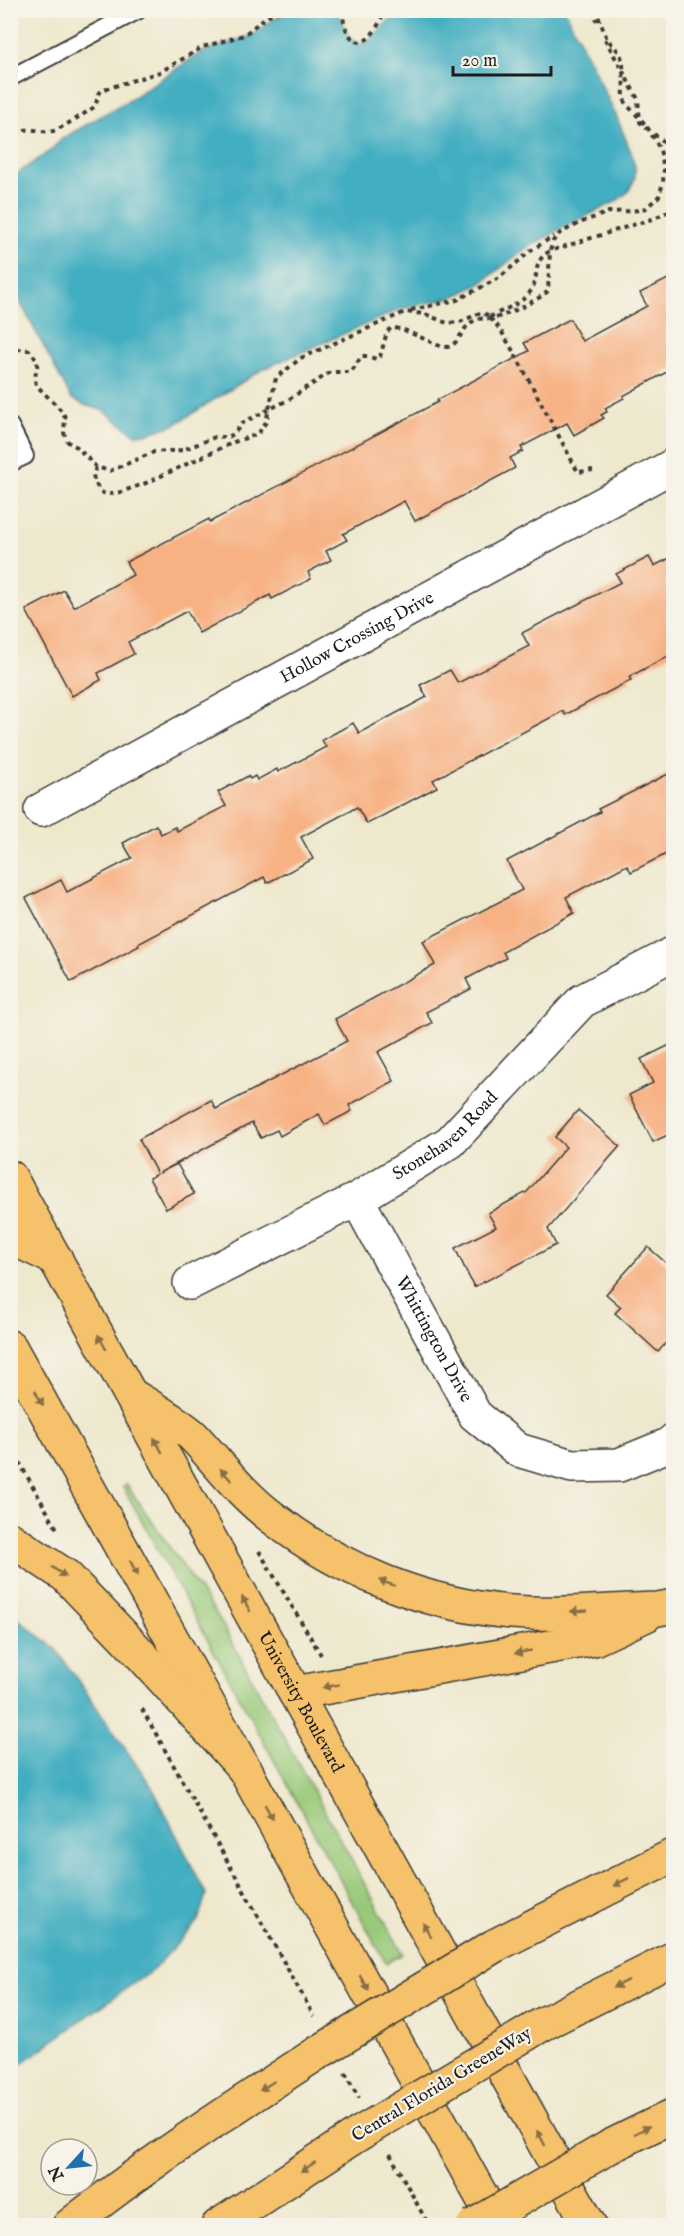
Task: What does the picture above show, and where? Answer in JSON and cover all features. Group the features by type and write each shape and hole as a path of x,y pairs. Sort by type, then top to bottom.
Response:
{"main road":[{"name":"University Boulevard","path":"10,1177 590,2226"},
{"path":"10,1237 56,1259"},
{"path":"10,1347 498,2226"},
{"path":"130,1394 192,1436 230,1480 273,1518 334,1558 385,1582 453,1602 512,1612 666,1608"},
{"path":"10,1539 66,1576 135,1648 247,1772"},
{"path":"295,1693 594,1639 666,1608"},
{"path":"58,2226 109,2194 324,2046 494,1946 674,1855"},
{"name":"Central Florida GreeneWay","path":"218,2226 368,2128 541,2025 674,1958"},
{"path":"473,2226 611,2146 674,2115"},
{"path":"69,2226 109,2194"}],"street":[{"name":"Hollow Crossing Drive","path":"41,810 674,465"},
{"name":"Stonehaven Road","path":"190,1283 357,1199 450,1142 582,1001 674,953"},
{"name":"Whittington Drive","path":"357,1199 475,1415 518,1450 572,1466 619,1465 668,1445 674,1440"}],"lane":[{"path":"10,78 139,10"},
{"path":"10,426 25,456 10,463"}],"path":[{"path":"10,141 26,129 55,130 93,108 102,90 151,75 203,47 244,34 267,16 283,10"},
{"path":"340,10 348,32 360,42 371,37 379,27 386,10"},
{"path":"594,10 612,53 638,99 642,125 667,144 674,154"},
{"path":"623,72 624,99 640,116"},
{"path":"96,467 93,480 99,490 110,494 121,492 146,483 234,442 258,434 266,422 276,378 293,364 405,312 452,301 470,293 499,278 533,249 593,217 609,212 640,210 656,201 662,189 664,169 660,149 651,132"},
{"path":"10,343 18,349 29,350 33,354 38,368 34,380 36,385 63,412 64,433 68,442 77,447 96,467 110,471 154,452 183,450 214,437 228,437 234,434 239,426 288,400 329,374 351,372 362,356 376,359 380,357 387,333 391,328 402,329 446,348 454,344 474,321 490,317 527,296 533,287 536,266 542,256 550,251 652,219 674,209"},
{"path":"405,312 416,312 447,323 460,322 482,312 494,319 506,314 547,292 550,280 550,251 553,241 562,232"},
{"path":"490,317 516,356 578,472 597,469 615,497"},
{"path":"10,320 10,331"},
{"path":"10,1446 58,1531 66,1576"},
{"path":"254,1541 326,1664"},
{"path":"139,1704 368,2128 429,2226"}],"green space":[{"path":"126,1484 218,1617 403,1954 386,1963 123,1487"}],"water":[{"path":"565,10 616,115 631,152 635,166 635,178 628,192 615,202 525,249 480,284 453,297 401,309 263,369 174,425 146,434 135,434 102,410 84,405 71,398 11,285 11,178 50,151 63,138 129,100 202,52 253,35 284,14 300,11 337,11 350,38 360,44 367,43 389,20 406,11"},
{"path":"11,1613 56,1649 152,1787 206,1894 198,1921 154,1969 11,2071"}],"building":[{"path":"674,276 674,368 605,408 607,412 601,415 604,418 574,435 567,423 521,447 523,451 510,458 515,468 415,521 404,501 343,534 347,540 326,551 331,560 308,572 311,579 272,599 270,595 199,633 187,611 128,642 134,654 98,673 101,680 72,696 26,610 64,590 74,607 133,575 126,562 209,519 210,522 438,402 437,400 529,351 524,343 570,319 582,341 647,306 640,293"},
{"path":"674,556 674,653 629,677 631,680 565,715 563,711 433,780 437,787 367,824 357,807 301,837 313,859 267,883 264,877 71,982 26,898 61,880 67,892 132,858 123,843 156,825 161,834 175,827 177,831 226,806 218,792 248,776 250,779 255,776 257,780 277,769 278,772 326,747 322,740 353,723 359,733 427,697 420,685 450,670 458,683 529,646 522,633 621,582 616,574 649,557 654,566"},
{"path":"674,771 674,850 631,872 627,865 566,897 574,913 503,952 506,958 466,979 471,989 426,1012 432,1023 378,1052 394,1081 349,1105 352,1111 325,1125 319,1114 280,1136 277,1130 261,1138 252,1123 159,1173 177,1164 194,1194 166,1209 149,1178 157,1174 139,1139 211,1100 216,1109 347,1041 335,1019 435,965 423,941 522,890 507,861 600,812 598,809"},
{"path":"674,1043 674,1132 653,1142 629,1095 653,1083 641,1059"},
{"path":"578,1110 620,1146 548,1229 556,1245 474,1287 455,1248 496,1227 488,1213 527,1192 566,1147 555,1137"},
{"path":"648,1247 674,1270 674,1334 658,1352 615,1313 621,1307 606,1294"}]}
